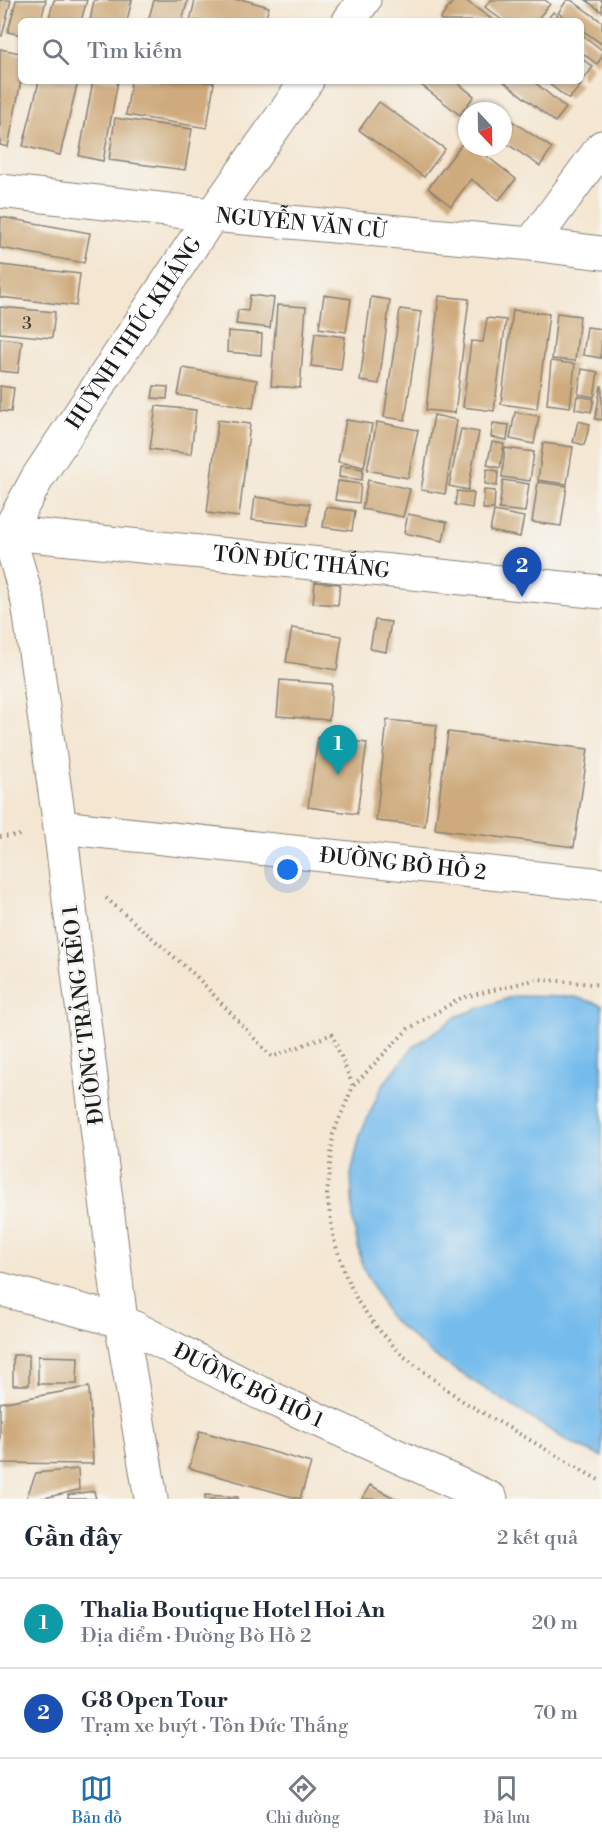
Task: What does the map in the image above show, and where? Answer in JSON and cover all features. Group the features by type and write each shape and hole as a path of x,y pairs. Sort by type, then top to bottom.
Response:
{"street":[{"path":"352,18 364,0"},
{"name":"HUỲNH THÚC KHÁNG","path":"4,532 212,215 305,84"},
{"path":"531,244 602,147"},
{"name":"NGUYỄN VĂN CỪ","path":"0,191 212,215 531,244 602,253"},
{"name":"TÔN ĐỨC THẮNG","path":"4,532 602,592"},
{"name":"ĐƯỜNG TRẢNG KÈO 1","path":"4,532 28,603 60,827 121,1321 151,1499"},
{"name":"ĐƯỜNG BỜ HỒ 2","path":"60,827 602,885"},
{"name":"ĐƯỜNG BỜ HỒ 1","path":"0,1289 121,1321 260,1393 479,1496"}],"path":[{"path":"0,837 22,836"},
{"path":"106,898 195,975 272,1058 332,1034 353,1086"},
{"path":"602,985 538,979 461,998 408,1029 353,1086 333,1134 327,1196 334,1240 346,1276 358,1302 402,1355 461,1400 602,1482"}],"water":[{"path":"514,996 575,997 602,1005 602,1457 569,1442 435,1357 389,1317 362,1265 353,1222 351,1174 360,1135 382,1086 413,1047 458,1016"}],"building":[{"path":"0,0 11,0 2,36 0,36"},
{"path":"16,0 46,0 42,18 18,18 18,34 8,32"},
{"path":"54,0 87,0 82,18 49,18"},
{"path":"94,0 132,0 128,18 91,18"},
{"path":"154,0 188,0 183,18 149,18"},
{"path":"195,0 244,0 269,7 266,18 191,18"},
{"path":"454,0 465,0 490,18 441,18"},
{"path":"491,0 545,0 550,4 538,18 499,18 485,7"},
{"path":"567,0 571,0 602,22 602,44 584,31 584,18 566,18 558,13"},
{"path":"586,0 602,0 602,12"},
{"path":"553,12 560,18 548,18"},
{"path":"584,36 602,50 602,57 597,64 584,54"},
{"path":"0,49 18,52 18,84 20,84 8,147 0,145"},
{"path":"584,60 593,67 584,79"},
{"path":"38,84 77,84 60,155 23,146"},
{"path":"92,84 117,84 103,161 79,156"},
{"path":"131,84 214,84 207,128 126,115"},
{"path":"420,84 459,84 474,96 470,102 458,102 458,113"},
{"path":"507,84 537,84 566,108 555,122"},
{"path":"549,84 581,85 569,99"},
{"path":"379,102 445,149 424,177 359,130"},
{"path":"115,118 192,129 185,170 109,160"},
{"path":"512,121 552,148 540,166 512,147"},
{"path":"458,149 458,156 487,156 516,179 499,200 471,179 451,206 428,188"},
{"path":"1,217 90,233 84,263 0,248"},
{"path":"0,265 80,274 76,306 0,297"},
{"path":"250,295 274,298 270,328 236,324 238,310 248,311"},
{"path":"324,295 351,299 346,332 319,328"},
{"path":"439,296 469,299 455,413 426,410"},
{"path":"371,297 390,300 379,384 360,381"},
{"path":"277,305 306,307 300,388 271,386"},
{"path":"0,307 55,312 52,338 0,333"},
{"path":"400,309 421,312 405,420 384,417"},
{"path":"513,310 549,314 537,409 501,404"},
{"path":"557,313 580,316 575,361 552,359"},
{"path":"487,318 506,320 494,411 463,407 471,341 483,342"},
{"path":"587,327 602,329 601,358 583,355"},
{"path":"228,331 262,334 261,355 227,352"},
{"path":"315,333 345,337 341,370 311,366"},
{"path":"0,338 22,341 18,373 0,371"},
{"path":"551,361 575,364 570,407 547,404"},
{"path":"183,368 257,380 253,408 178,395"},
{"path":"582,369 598,372 594,397 578,394"},
{"path":"0,386 14,388 11,412 0,411"},
{"path":"154,386 168,387 167,399 152,398"},
{"path":"602,386 602,420 595,419"},
{"path":"577,396 594,399 591,412 575,409"},
{"path":"156,406 196,410 191,454 150,449"},
{"path":"515,412 539,416 534,444 510,439"},
{"path":"434,415 457,420 445,494 421,490"},
{"path":"218,420 250,424 239,517 207,513"},
{"path":"346,420 372,424 364,467 338,462"},
{"path":"578,421 590,424 584,445 573,442"},
{"path":"377,422 418,430 408,478 367,470"},
{"path":"493,423 509,425 507,440 491,437"},
{"path":"461,429 479,432 468,490 449,486"},
{"path":"492,442 504,444 500,468 487,465"},
{"path":"543,443 573,447 567,484 538,480"},
{"path":"505,448 534,452 530,481 502,477"},
{"path":"340,466 363,469 362,480 339,477"},
{"path":"487,469 498,471 497,486 485,484"},
{"path":"368,480 410,489 403,517 362,509"},
{"path":"503,480 529,484 525,512 499,509"},
{"path":"338,481 361,484 359,503 335,500"},
{"path":"538,482 567,486 561,526 532,522"},
{"path":"484,490 495,491 494,509 483,509"},
{"path":"457,491 474,493 472,508 455,505"},
{"path":"255,497 310,504 307,526 252,520"},
{"path":"326,507 355,511 352,531 323,527"},
{"path":"494,511 524,517 520,537 490,531"},
{"path":"408,514 447,522 443,541 404,533"},
{"path":"315,582 340,584 338,605 313,603"},
{"path":"375,620 391,622 386,652 370,649"},
{"path":"292,628 342,636 337,670 286,662"},
{"path":"280,680 332,684 329,720 277,716"},
{"path":"387,720 437,725 425,826 376,821"},
{"path":"448,732 588,749 574,847 435,829"},
{"path":"318,737 367,743 357,814 308,807"},
{"path":"13,1355 29,1355 29,1385 13,1385"},
{"path":"38,1356 78,1357 77,1384 38,1384"},
{"path":"89,1387 93,1464 0,1463 0,1403"},
{"path":"200,1431 311,1463 300,1499 189,1468"},
{"path":"78,1469 79,1490 40,1499 26,1499 36,1473"},
{"path":"370,1485 396,1499 362,1499"},
{"path":"94,1491 96,1499 68,1499 68,1495"},
{"path":"205,1495 238,1497 238,1499 205,1499"}],"place":[{"name":"G8 Open Tour","path":"522,597"},
{"name":"Thalia Boutique Hotel Hoi An","path":"338,775"}]}
